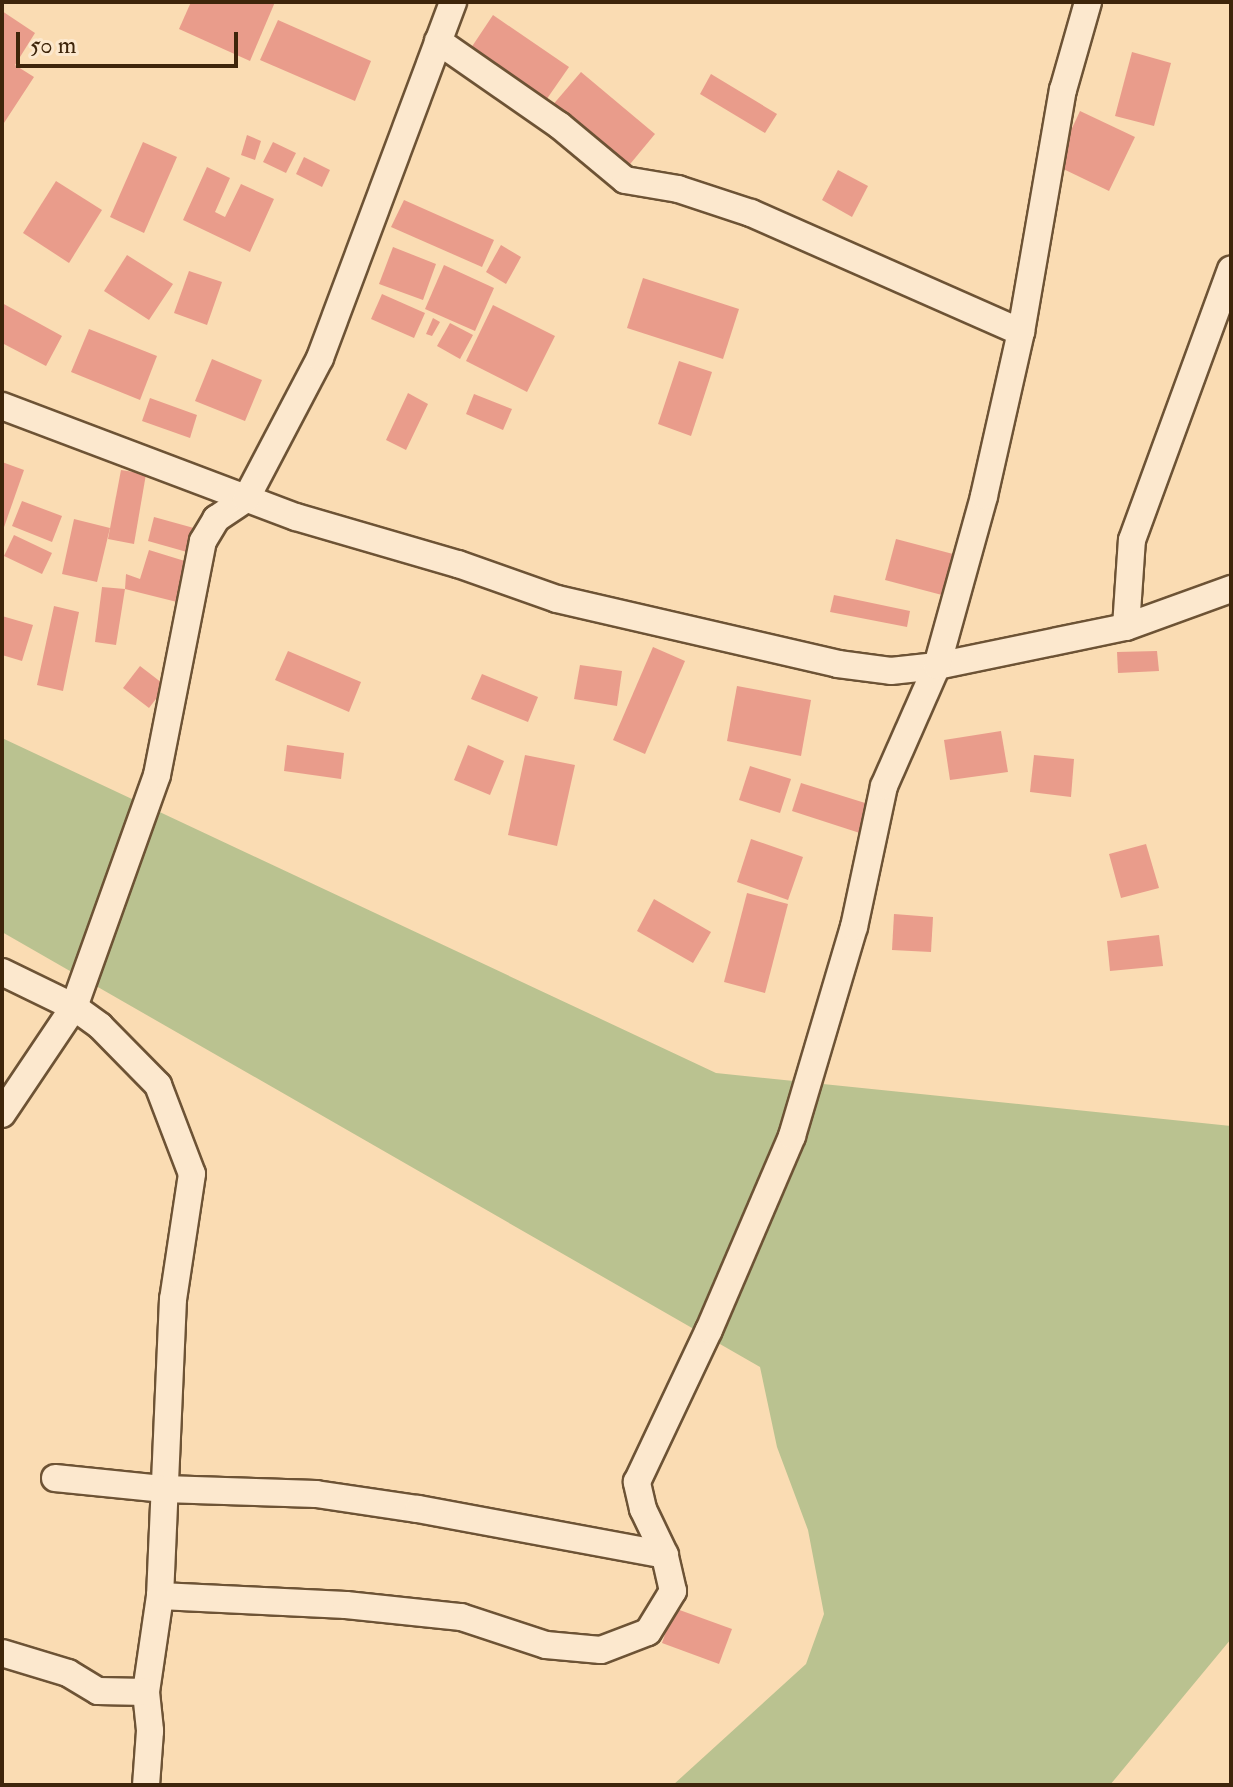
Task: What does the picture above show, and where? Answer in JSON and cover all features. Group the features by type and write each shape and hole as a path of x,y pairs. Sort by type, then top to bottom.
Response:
{"street":[{"path":"2,1114 74,1007 157,775 203,541 216,519 246,499 320,358 453,2"},
{"path":"160,1596 346,1605 461,1617 546,1645 601,1650 648,1632 673,1591 665,1555 643,1509 637,1482 709,1330 792,1136 854,927 884,786 937,666 984,496 1021,332 1063,90 1088,2"},
{"path":"438,41 559,125 625,180 678,189 751,213 1021,332"},
{"path":"1126,627 1132,540 1231,270"},
{"path":"2,406 246,499 557,599 838,664 891,671 937,666 1126,627 1231,589"},
{"path":"2,972 74,1007 100,1026 158,1085 192,1174 173,1299 160,1596 146,1692 150,1731 146,1785"},
{"path":"55,1478 164,1489 316,1494 418,1509 665,1555"},
{"path":"2,1653 68,1673 98,1691 146,1692"}],"green space":[{"path":"2,738 716,1073 1231,1126 1231,1639 1110,1785 673,1785 806,1664 824,1614 808,1530 777,1447 760,1367 2,932"}],"building":[{"path":"191,2 275,2 250,61 179,29"},
{"path":"2,11 35,33 15,65 34,77 2,126"},
{"path":"493,15 569,67 544,103 469,51"},
{"path":"278,20 371,61 355,101 260,60"},
{"path":"1132,52 1171,63 1154,126 1115,116"},
{"path":"581,72 655,134 626,169 551,107"},
{"path":"711,74 777,114 765,133 700,94"},
{"path":"1080,111 1135,137 1109,191 1055,165"},
{"path":"247,135 261,141 255,160 241,155"},
{"path":"143,142 177,157 144,233 110,217"},
{"path":"273,142 296,153 286,173 263,162"},
{"path":"304,157 330,170 322,187 296,174"},
{"path":"207,167 230,178 215,212 225,217 241,184 274,199 250,252 183,220"},
{"path":"838,170 868,186 852,217 822,200"},
{"path":"56,181 102,210 69,263 23,233"},
{"path":"404,200 494,240 482,267 391,227"},
{"path":"501,245 521,257 506,284 486,272"},
{"path":"393,247 436,264 423,300 379,284"},
{"path":"127,255 173,284 149,320 104,291"},
{"path":"444,265 494,288 475,331 425,309"},
{"path":"189,271 222,282 207,325 174,313"},
{"path":"643,278 739,309 723,359 627,328"},
{"path":"382,294 425,313 414,338 371,319"},
{"path":"2,303 62,336 46,366 2,343"},
{"path":"493,305 555,336 527,392 466,361"},
{"path":"433,318 440,322 432,336 426,334"},
{"path":"450,323 473,335 460,359 437,346"},
{"path":"89,329 157,356 140,400 71,372"},
{"path":"212,359 262,380 245,421 195,401"},
{"path":"679,361 712,372 691,436 658,424"},
{"path":"408,393 428,404 406,450 386,440"},
{"path":"474,394 512,409 503,430 466,414"},
{"path":"150,398 197,415 190,438 142,421"},
{"path":"2,462 24,470 2,533"},
{"path":"121,470 146,474 134,544 108,539"},
{"path":"22,501 62,516 52,542 12,526"},
{"path":"154,517 201,530 194,554 148,541"},
{"path":"74,519 110,528 97,582 62,574"},
{"path":"14,535 52,553 42,574 4,556"},
{"path":"896,539 953,554 942,595 885,580"},
{"path":"149,550 188,562 177,602 125,589 126,574 140,579"},
{"path":"102,587 125,589 116,645 95,642"},
{"path":"834,595 910,611 907,627 830,612"},
{"path":"54,606 79,612 63,691 37,685"},
{"path":"2,616 33,625 22,661 2,655"},
{"path":"653,647 685,661 645,754 613,740"},
{"path":"288,651 361,682 349,712 275,680"},
{"path":"1157,651 1159,671 1118,673 1117,652"},
{"path":"580,665 622,671 617,706 574,699"},
{"path":"140,666 166,686 149,708 123,688"},
{"path":"482,674 538,697 528,722 471,699"},
{"path":"737,686 811,700 801,756 727,741"},
{"path":"1001,731 1008,772 950,780 944,740"},
{"path":"287,745 344,753 341,779 284,771"},
{"path":"468,745 504,761 490,795 454,780"},
{"path":"525,755 575,765 557,846 508,835"},
{"path":"1034,755 1074,759 1071,797 1030,792"},
{"path":"750,766 791,779 780,813 739,800"},
{"path":"801,783 878,807 869,836 792,811"},
{"path":"751,839 803,857 788,900 737,882"},
{"path":"1146,844 1159,888 1121,898 1109,854"},
{"path":"747,893 788,904 765,993 724,982"},
{"path":"654,899 711,932 693,963 637,931"},
{"path":"894,914 933,917 931,952 892,950"},
{"path":"1159,935 1163,966 1110,971 1107,941"},
{"path":"674,1608 732,1629 719,1664 662,1643"}]}
